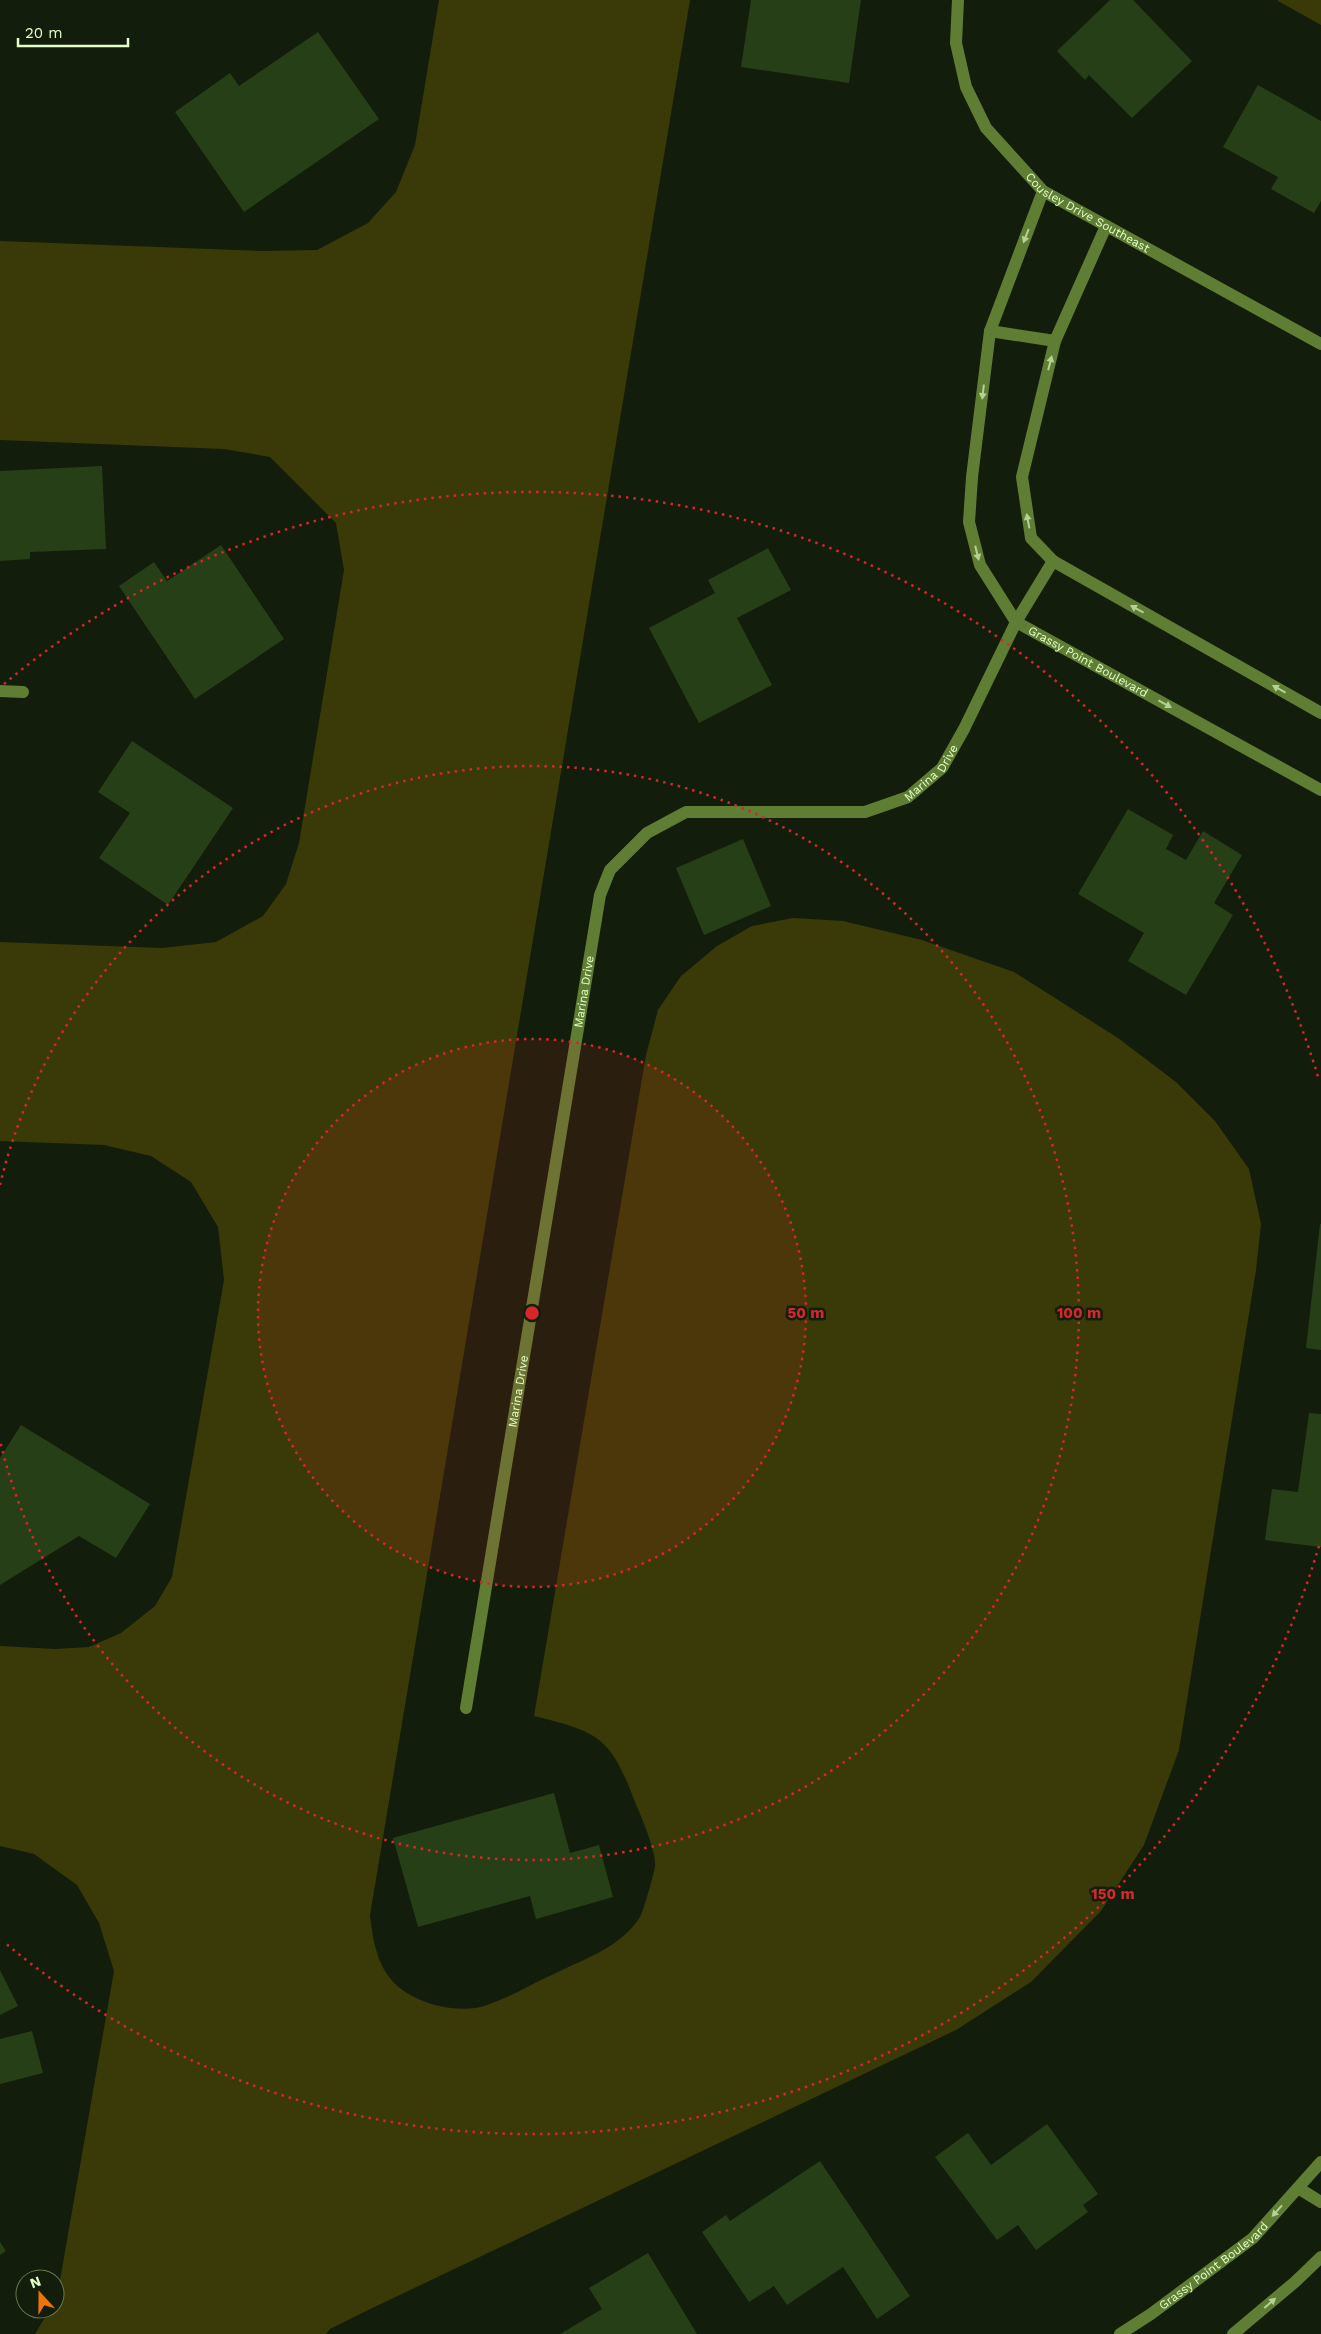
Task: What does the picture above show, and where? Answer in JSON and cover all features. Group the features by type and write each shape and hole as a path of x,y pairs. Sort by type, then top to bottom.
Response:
{"street":[{"name":"Cousley Drive Southeast","path":"958,0 956,43 966,87 986,128 1043,191 1321,344"},
{"name":"Grassy Point Boulevard","path":"1043,191 990,331 972,477 969,522 980,565 1016,622 1321,790"},
{"path":"1106,226 1055,341 1022,478 1031,538 1053,561 1321,713"},
{"path":"990,331 1055,341"},
{"name":"Marina Drive","path":"466,1708 600,895 610,870 647,833 686,812 865,812 908,797 942,768 964,729 1016,622 1053,561"},
{"path":"0,691 23,692"},
{"name":"Grassy Point Boulevard","path":"1120,2334 1151,2314 1253,2238 1321,2162"},
{"path":"1298,2188 1321,2202"},
{"path":"1233,2334 1288,2288 1321,2257"}],"shaded area":[{"path":"439,0 690,0 370,1915 375,1947 380,1961 394,1983 418,1999 448,2008 474,2008 505,1998 602,1951 623,1936 642,1913 655,1867 654,1853 618,1764 610,1751 589,1733 534,1716 646,1055 658,1010 681,976 717,946 752,926 793,918 843,921 922,940 1014,972 1118,1038 1176,1082 1215,1121 1249,1169 1261,1224 1256,1270 1179,1750 1144,1845 1101,1911 1031,1982 956,2030 364,2312 330,2329 326,2334 35,2334 44,2319 65,2319 65,2269 62,2269 114,1971 99,1923 77,1885 34,1854 0,1846 0,1646 55,1649 89,1647 121,1633 155,1606 172,1577 224,1280 218,1227 191,1182 151,1156 104,1145 0,1141 0,942 162,948 216,942 263,916 286,884 299,843 344,570 336,523 270,457 224,449 0,440 0,241 263,251 317,250 368,223 396,192 415,145"},
{"path":"1321,0 1321,25 1278,1"}],"building":[{"path":"751,0 861,0 849,83 741,67"},
{"path":"1110,0 1133,0 1192,61 1132,118 1089,75 1085,80 1057,51"},
{"path":"318,32 379,119 244,212 175,112 230,73 239,86"},
{"path":"1258,85 1321,121 1321,201 1314,213 1271,189 1278,177 1223,147"},
{"path":"102,466 106,549 30,552 30,559 0,561 0,471"},
{"path":"221,545 284,639 195,699 119,586 154,562 167,581"},
{"path":"768,548 791,590 737,618 772,685 699,723 649,628 715,593 708,580"},
{"path":"132,741 233,808 168,905 99,858 130,813 98,792"},
{"path":"1128,809 1173,835 1166,849 1186,860 1203,831 1242,855 1214,903 1233,915 1186,995 1128,961 1144,933 1078,894"},
{"path":"743,839 771,906 704,935 676,868"},
{"path":"1321,1224 1321,1350 1306,1348"},
{"path":"1309,1413 1321,1414 1321,1547 1265,1540 1272,1489 1298,1492"},
{"path":"21,1425 150,1504 116,1558 79,1536 0,1585 0,1458"},
{"path":"554,1793 570,1853 599,1845 613,1897 536,1919 530,1896 418,1927 393,1838"},
{"path":"0,1970 18,2006 0,2015"},
{"path":"32,2031 43,2073 0,2084 0,2039"},
{"path":"1047,2124 1098,2194 1083,2205 1088,2212 1036,2250 1018,2225 997,2240 935,2157 968,2133 991,2165"},
{"path":"820,2161 910,2296 877,2319 843,2267 787,2305 774,2286 749,2302 702,2232 726,2215 730,2221"},
{"path":"0,2242 6,2251 0,2255"},
{"path":"648,2253 697,2334 560,2334 602,2309 589,2288"}]}
